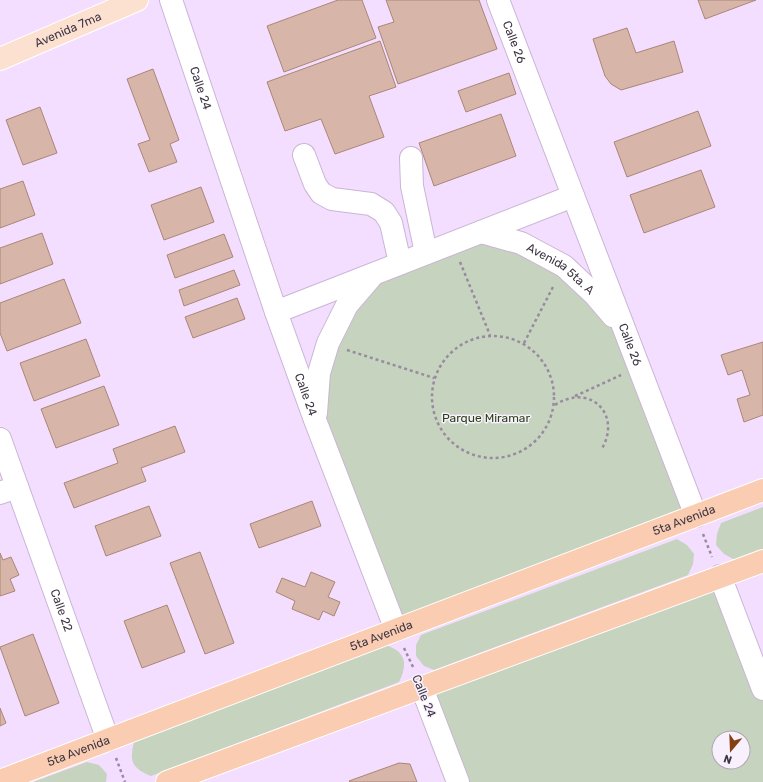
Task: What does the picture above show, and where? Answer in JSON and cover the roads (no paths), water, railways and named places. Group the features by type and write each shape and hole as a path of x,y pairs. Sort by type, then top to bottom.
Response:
{"highway":[{"name":"5ta Avenida","path":"0,781 763,490"},
{"path":"167,782 763,561"}],"main road":[{"name":"Avenida 7ma","path":"0,59 137,0"}],"street":[{"name":"Calle 24","path":"171,0 276,312 315,420 396,630"},
{"name":"Calle 26","path":"498,0 696,516"},
{"path":"304,155 315,184 321,193 332,200 372,204 384,212 391,223 400,263"},
{"path":"411,158 412,186 426,253"},
{"path":"276,312 573,196"},
{"name":"Avenida 5ta. A","path":"481,232 521,242 564,266 595,295 624,329"},
{"path":"315,420 319,373 328,343 347,305 373,274"},
{"name":"Calle 22","path":"0,439 9,490 108,740"},
{"path":"720,576 763,689"},
{"name":"Calle 24","path":"422,688 458,782"}],"park label":[{"name":"Parque Miramar","path":"486,418"}]}
